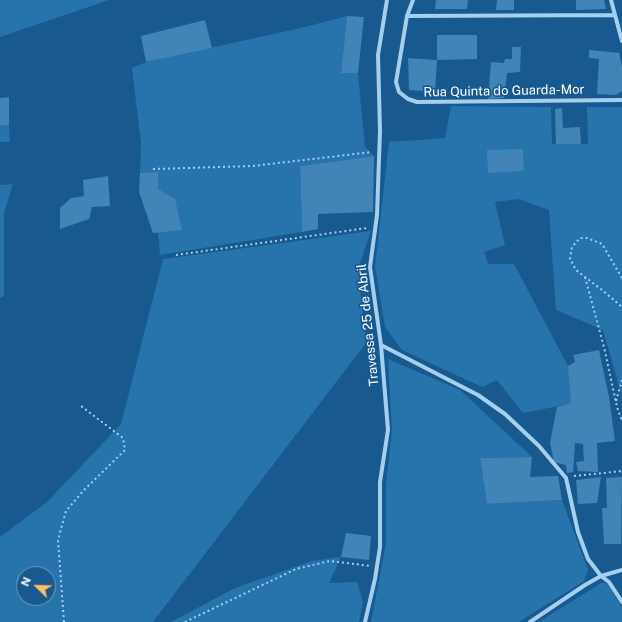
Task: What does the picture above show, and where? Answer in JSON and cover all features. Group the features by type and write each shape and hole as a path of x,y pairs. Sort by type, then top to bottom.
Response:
{"street":[{"name":"Travessa 25 de Abril","path":"365,622 380,547 380,482 388,430 381,345 370,267 375,227 379,151 378,55 387,0"},
{"path":"413,0 407,16 614,15"},
{"path":"611,0 622,42"},
{"name":"Rua Quinta do Guarda-Mor","path":"407,16 396,82 397,88 402,95 408,99 417,102 622,100"},
{"path":"381,345 478,395 505,414 539,446 566,478 578,532 588,559 609,582 622,602"},
{"path":"530,622 586,585 602,576 622,570"}],"path":[{"path":"153,169 253,166 379,151"},
{"path":"176,255 375,227"},
{"path":"622,278 602,244 587,238 580,238 572,247 570,259 576,270 622,307"},
{"path":"585,277 622,421"},
{"path":"616,402 622,380"},
{"path":"64,622 58,540 66,511 84,490 124,450 124,438 81,406"},
{"path":"566,478 622,471"},
{"path":"185,622 296,569 330,561 377,567"}],"shaded area":[{"path":"0,0 109,0 0,37"},
{"path":"347,16 341,73 358,73 365,147 374,156 300,166 302,232 160,255 158,232 158,172 140,173 141,143 132,68 146,62 301,28"},
{"path":"451,106 551,107 552,144 588,144 587,107 622,107 622,396 603,330 556,310 549,210 519,199 495,202 505,245 484,252 488,264 514,264 568,366 574,403 523,413 497,380 482,387 402,350 385,327 375,266 389,142 445,138"},
{"path":"9,125 10,142 0,142 0,126"},
{"path":"13,184 4,213 4,296 0,298 0,185"},
{"path":"371,231 358,269 366,343 153,622 0,622 0,537 47,502 121,424 163,259"},
{"path":"388,359 460,390 532,457 480,458 487,504 562,500 588,570 584,581 519,622 371,622 386,543 386,484 392,430"},
{"path":"341,557 329,583 357,582 363,602 359,622 171,622 235,588 312,561"},
{"path":"601,583 605,583 610,587 622,607 622,622 539,622"}],"building":[{"path":"436,0 468,0 467,9 435,9"},
{"path":"497,0 514,0 514,10 496,10"},
{"path":"576,0 604,0 606,9 576,10"},
{"path":"347,16 364,17 358,73 341,73"},
{"path":"205,20 212,48 146,62 141,36"},
{"path":"437,35 477,35 477,59 437,60"},
{"path":"512,47 521,47 520,72 507,73 504,98 488,99 491,62 504,63 505,59 512,59"},
{"path":"589,50 619,53 622,67 622,91 616,95 597,94 599,59 589,58"},
{"path":"408,58 437,60 435,92 409,90"},
{"path":"9,97 9,125 0,126 0,98"},
{"path":"562,108 563,128 580,127 581,144 556,144 555,109"},
{"path":"523,149 524,171 488,173 487,150"},
{"path":"374,156 373,212 318,214 318,229 302,232 300,166"},
{"path":"158,172 158,189 175,199 182,230 153,233 139,192 140,173"},
{"path":"108,176 110,206 92,207 89,219 60,229 60,208 71,198 84,196 83,180"},
{"path":"599,350 609,397 615,441 597,443 598,472 578,471 576,462 584,461 583,444 575,443 573,472 567,473 566,465 554,462 550,443 557,407 571,403 568,366 575,362 573,355"},
{"path":"532,457 530,477 558,476 562,500 487,504 480,458"},
{"path":"601,477 597,503 578,504 576,480"},
{"path":"622,477 621,544 604,544 602,508 607,508 606,478"},
{"path":"346,533 371,536 369,560 341,557"}]}
